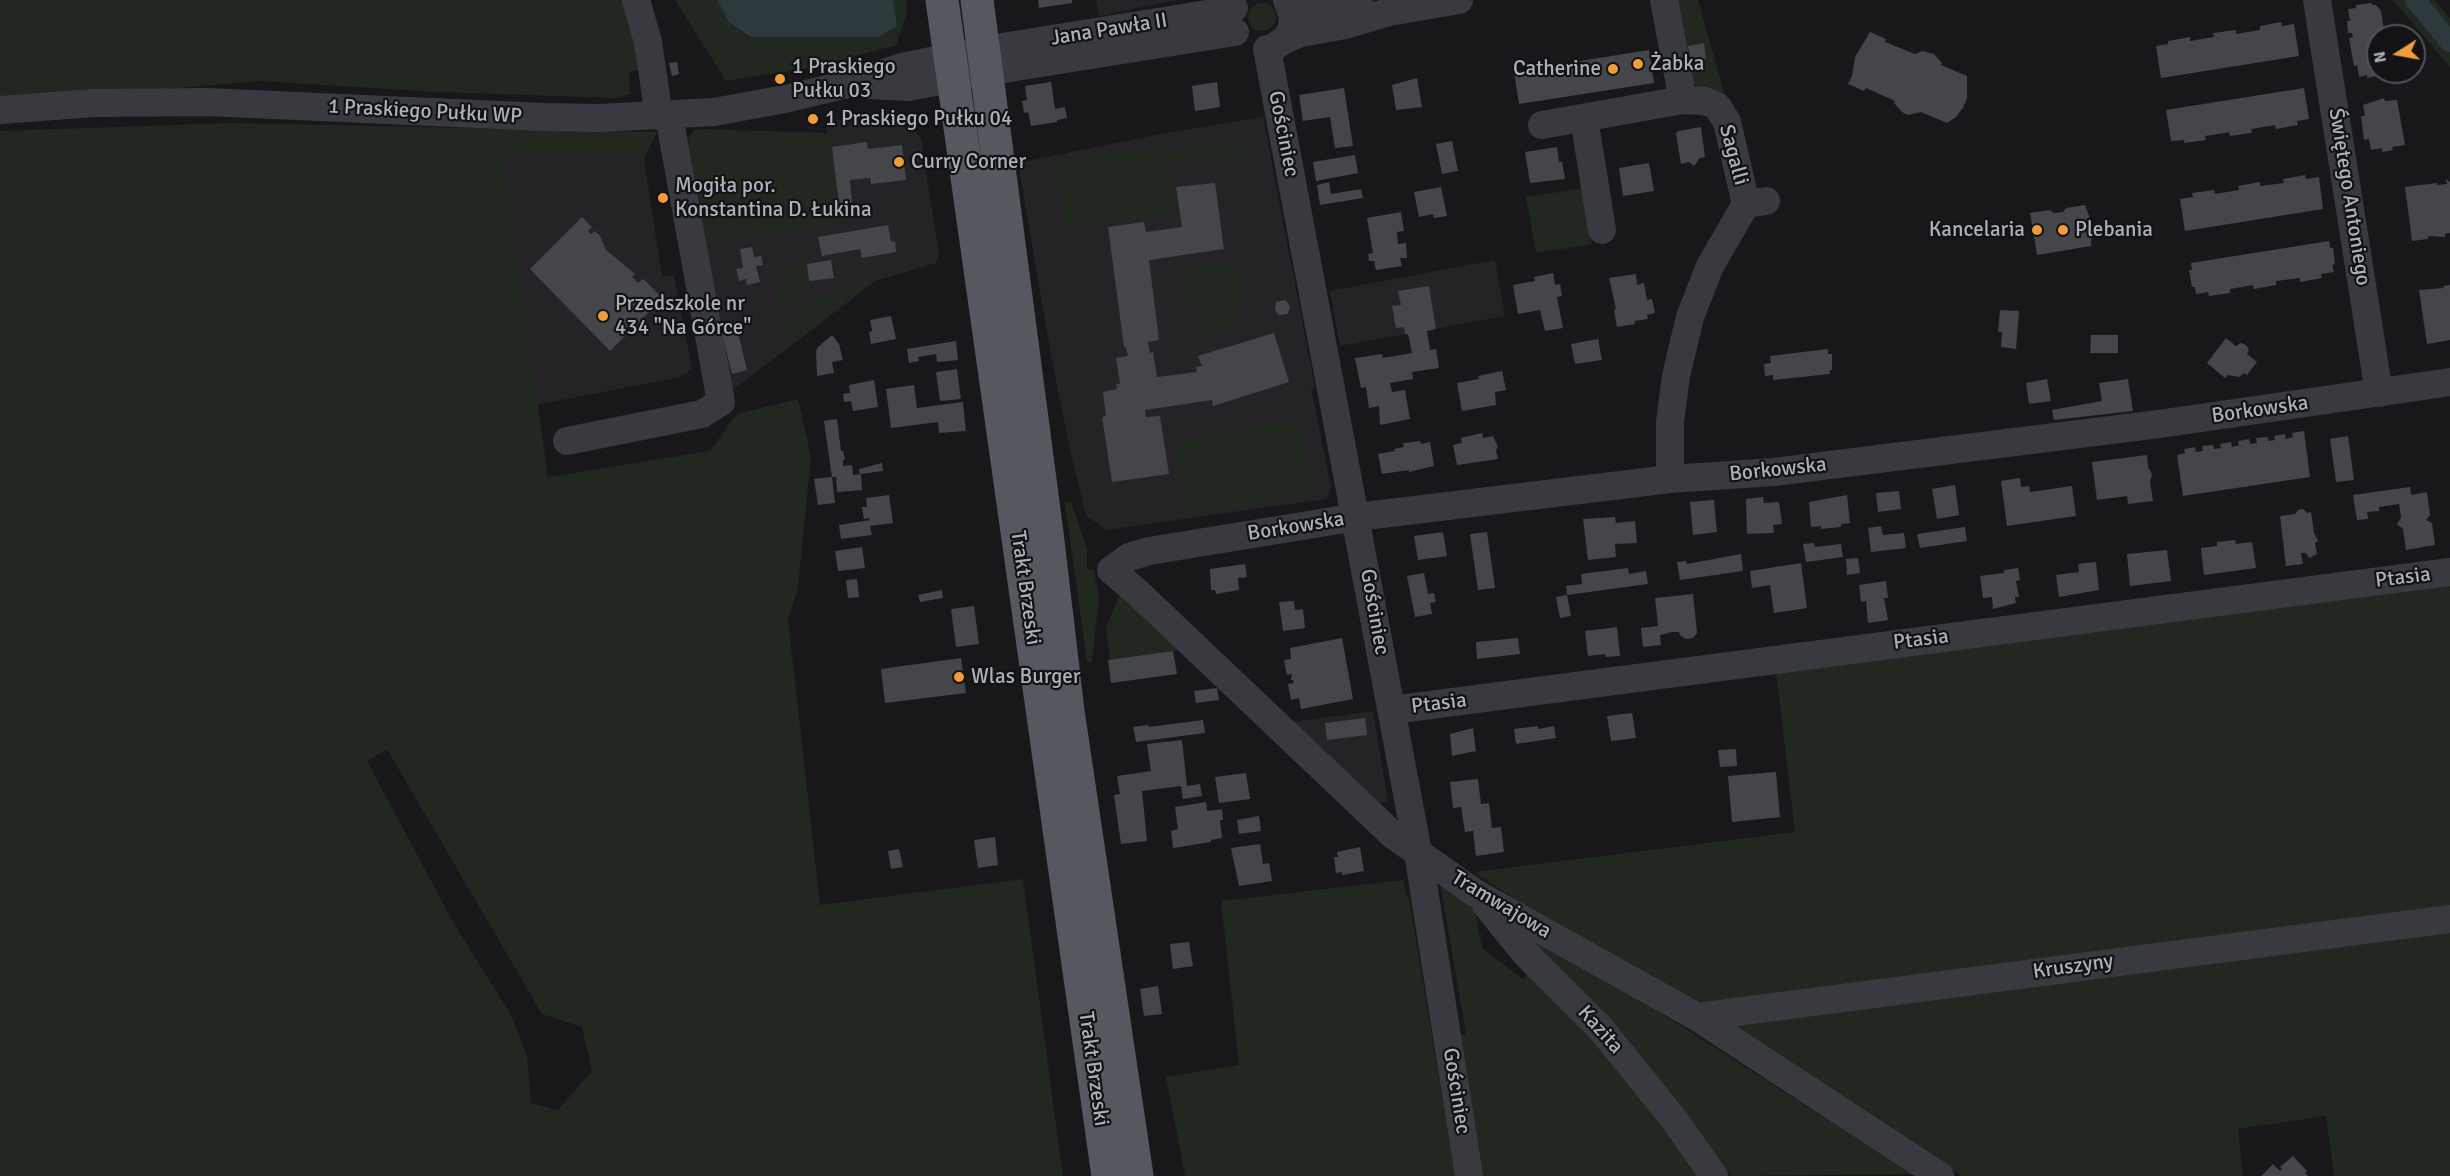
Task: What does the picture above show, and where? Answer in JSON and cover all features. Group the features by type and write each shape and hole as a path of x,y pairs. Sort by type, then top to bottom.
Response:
{"main road":[{"name":"Trakt Brzeski","path":"942,0 1108,1176"},
{"name":"Trakt Brzeski","path":"977,0 1068,711 1137,1176"}],"street":[{"path":"567,441 702,414 721,402 664,116 648,42 636,0"},
{"path":"1236,13 1246,44 1256,49 1276,44 1301,33 1345,25 1389,12 1460,0"},
{"path":"1664,0 1683,100"},
{"name":"Świętego Antoniego","path":"2317,0 2379,393"},
{"path":"1276,44 1292,28 1293,16 1288,2 1389,12"},
{"name":"Jana Pawła II","path":"952,69 1204,15 1236,13"},
{"name":"Gościniec","path":"1276,44 1357,517 1418,852 1469,1176"},
{"name":"1 Praskiego Pułku WP","path":"0,110 94,103 207,102 544,117 664,116 752,106 848,84 902,68 952,69"},
{"name":"Sagalli","path":"1542,125 1683,100 1705,101 1717,106 1727,122 1756,202 1710,266 1685,334 1676,376 1670,422 1670,479"},
{"path":"1584,118 1602,230"},
{"name":"Borkowska","path":"1111,570 1129,557 1149,551 1357,517 1670,479 1786,470 2450,382"},
{"name":"Tramwajowa","path":"1111,570 1137,591 1393,835 1475,893 1697,1017 1940,1176"},
{"name":"Ptasia","path":"1392,710 2450,572"},
{"name":"Kazita","path":"1475,893 1525,953 1601,1029 1673,1118 1714,1176"},
{"name":"Kruszyny","path":"1697,1017 2450,919"}],"shaded area":[{"path":"0,0 627,0 642,69 629,72 630,94 617,98 437,92 260,81 0,103"},
{"path":"675,0 717,0 729,22 897,26 893,0 906,0 907,12 896,45 811,68 726,81"},
{"path":"717,0 893,0 897,26 878,37 751,37 729,22"},
{"path":"1096,0 1177,0 1099,16"},
{"path":"1673,0 1698,0 1724,92 1707,93 1687,77"},
{"path":"2393,0 2434,0 2450,18 2450,67 2426,39 2426,24 2413,24"},
{"path":"1262,3 1272,7 1276,17 1272,27 1262,31 1252,27 1248,17 1252,7"},
{"path":"896,109 921,139 939,254 936,263 875,281 733,390 706,245 842,223 826,123 862,113"},
{"path":"1263,117 1315,388 1311,388 1331,487 1327,499 1106,530 1086,515 1072,458 1052,361 1018,163 1161,134"},
{"path":"232,123 657,132 644,159 634,155 502,153 548,477 710,451 737,414 798,399 811,457 798,588 788,619 820,905 1023,879 1063,1176 0,1176 0,131","holes":["387,749 542,1014 582,1027 592,1071 558,1110 531,1103 527,1056 512,1017 453,922 367,761"]},
{"path":"694,130 829,133 842,223 706,245 688,139"},
{"path":"1241,140 1243,154 1169,164 1175,214 1064,229 1054,160 1167,145 1168,150"},
{"name":"Przedszkole nr 434 \"Na Górce\"","path":"502,153 634,155 644,159 662,277 674,275 692,369 681,377 536,405"},
{"path":"1583,188 1592,244 1536,253 1526,197"},
{"path":"1495,260 1505,316 1340,346 1330,291"},
{"path":"806,262 811,291 790,305 778,308 778,296 786,269"},
{"path":"1233,263 1235,271 1246,282 1232,331 1202,334 1198,312 1187,307 1184,269"},
{"path":"875,281 792,345 783,326 786,320 817,299"},
{"path":"1299,418 1313,493 1188,517 1173,442"},
{"path":"1071,502 1087,549 1087,570 1094,570 1099,598 1092,662 1087,662 1065,503"},
{"path":"2450,581 2450,905 1698,1005 1541,917 1474,872 1795,832 1776,672"},
{"path":"1122,589 1184,650 1110,660 1106,627"},
{"path":"1373,711 1388,802 1375,804 1292,722"},
{"path":"1403,880 1406,895 1409,898 1455,1176 1185,1176 1166,1077 1239,1065 1221,901"},
{"path":"1440,883 1474,908 1482,948 1523,979 1533,967 1710,1176 1481,1176 1460,1035 1466,1034"},
{"path":"2450,926 2450,1176 2334,1176 2326,1116 2238,1129 2243,1176 1962,1176 1737,1030 1737,1023"},
{"path":"1532,931 1913,1174 1732,1176 1596,1013 1528,941"}],"building":[{"path":"1038,0 1072,0 1072,3 1039,8"},
{"path":"2372,3 2376,5 2381,11 2383,24 2366,24 2366,75 2359,77 2357,65 2354,66 2349,38 2353,37 2352,33 2348,33 2347,21 2350,21 2348,9 2356,8 2356,5"},
{"path":"2281,22 2282,26 2294,24 2299,56 2161,78 2156,46 2190,37 2190,41 2214,37 2213,33 2236,30 2236,34 2260,30 2260,26"},
{"path":"1870,32 1886,39 1885,42 1915,54 1923,51 1934,54 1942,63 1941,65 1967,76 1967,98 1956,117 1947,123 1921,112 1908,115 1902,112 1894,103 1895,101 1866,88 1864,91 1848,84 1852,76 1855,57"},
{"path":"1704,43 1706,59 1691,62 1688,46"},
{"path":"1649,50 1654,83 1519,104 1514,72"},
{"path":"677,62 679,74 672,76 669,63"},
{"path":"1417,78 1422,107 1396,110 1392,85"},
{"path":"1051,82 1055,109 1065,107 1067,118 1031,126 1028,112 1024,113 1022,101 1027,100 1025,86"},
{"path":"1217,82 1220,107 1195,111 1192,86"},
{"path":"1344,88 1353,146 1335,148 1330,117 1303,121 1299,95"},
{"path":"2304,88 2309,119 2297,121 2298,125 2276,129 2275,125 2251,129 2252,133 2230,136 2229,132 2205,136 2206,140 2184,143 2184,140 2171,141 2166,110"},
{"path":"2384,98 2385,101 2397,100 2405,145 2392,147 2393,150 2382,152 2382,148 2371,150 2369,139 2364,140 2361,116 2365,116 2363,105"},
{"path":"1701,127 1705,157 1700,158 1694,166 1689,162 1681,164 1676,134 1678,131"},
{"path":"1452,141 1458,171 1442,174 1436,144"},
{"path":"867,142 868,149 902,145 906,180 871,184 870,178 850,180 852,203 839,204 832,147"},
{"path":"1557,147 1565,179 1530,183 1525,152"},
{"path":"1355,155 1358,173 1316,181 1313,162"},
{"path":"1649,163 1654,191 1623,196 1619,168"},
{"path":"2305,175 2306,179 2319,177 2323,209 2185,231 2180,199 2193,197 2192,193 2214,190 2215,194 2239,190 2238,186 2260,182 2260,186 2284,183 2283,179"},
{"path":"2446,179 2450,182 2450,233 2445,234 2445,237 2428,236 2428,239 2412,241 2405,187 2447,184"},
{"path":"1329,182 1331,194 1361,189 1363,198 1320,205 1317,185"},
{"path":"1215,183 1224,249 1149,260 1159,340 1148,342 1150,353 1153,352 1157,377 1197,372 1196,367 1202,366 1198,356 1274,333 1289,382 1213,406 1212,400 1145,410 1146,417 1160,416 1169,474 1112,482 1102,417 1106,416 1103,392 1117,389 1116,384 1120,384 1116,358 1128,356 1126,347 1124,347 1108,227 1144,222 1146,232 1182,227 1176,187"},
{"path":"1441,187 1447,216 1434,218 1433,214 1419,217 1414,192"},
{"name":"Plebania","path":"2085,205 2092,224 2091,246 2037,255 2030,213 2050,210 2054,213 2063,212 2066,208"},
{"path":"1401,212 1404,231 1397,232 1398,244 1406,243 1407,258 1400,258 1402,266 1376,270 1374,261 1369,261 1368,254 1373,253 1367,218"},
{"path":"582,217 592,227 588,231 591,234 595,231 600,236 606,250 635,274 632,277 638,283 643,279 663,298 610,351 530,269"},
{"path":"888,225 891,242 895,241 896,252 862,258 860,249 822,256 818,237"},
{"path":"2329,241 2330,248 2333,248 2334,272 2321,274 2322,278 2300,282 2300,278 2276,281 2276,285 2254,289 2253,285 2230,289 2230,293 2209,296 2208,292 2196,294 2195,287 2192,287 2189,270 2192,270 2191,263"},
{"path":"752,247 754,257 761,256 763,265 756,266 760,282 747,285 746,279 739,281 736,269 743,268 740,249"},
{"path":"831,260 834,278 809,281 807,264"},
{"path":"1553,273 1555,285 1560,284 1562,296 1557,297 1563,328 1545,331 1540,310 1518,314 1513,285 1535,281 1534,277"},
{"path":"1636,274 1637,285 1644,283 1647,300 1652,299 1655,313 1647,315 1648,319 1634,321 1635,324 1617,327 1614,310 1616,309 1609,278"},
{"path":"2450,285 2450,340 2427,344 2419,290 2444,288 2443,286"},
{"path":"1429,286 1436,329 1427,331 1430,350 1436,349 1439,368 1412,372 1413,379 1390,383 1392,392 1405,390 1410,419 1380,425 1379,406 1369,408 1366,387 1361,388 1355,358 1382,354 1383,358 1412,353 1404,327 1396,328 1392,306 1401,305 1398,291"},
{"path":"1285,300 1290,306 1288,314 1279,315 1275,310 1276,302"},
{"path":"2000,310 2019,311 2016,349 2001,347 2002,332 1998,332"},
{"path":"891,316 896,339 871,344 870,320"},
{"path":"737,329 747,370 732,374 722,333"},
{"path":"832,335 839,344 843,360 832,362 834,373 817,376 816,351"},
{"path":"2091,335 2118,335 2118,353 2090,353"},
{"path":"2226,338 2236,346 2241,343 2246,345 2249,350 2247,354 2257,362 2247,375 2244,373 2239,377 2228,375 2225,378 2207,363"},
{"path":"1598,339 1602,360 1575,364 1571,344"},
{"path":"956,341 958,360 937,362 936,354 918,357 919,361 909,363 907,349"},
{"path":"1828,349 1828,354 1832,354 1830,374 1773,380 1773,375 1765,376 1764,364 1771,363 1770,356"},
{"path":"957,369 961,399 940,401 936,372"},
{"path":"1502,371 1506,390 1495,392 1496,405 1462,411 1457,383 1479,379 1478,376"},
{"path":"2047,379 2051,401 2029,404 2026,383"},
{"path":"2128,379 2133,411 2054,420 2052,410 2102,401 2099,383"},
{"path":"874,380 878,407 853,411 851,401 844,402 843,394 850,393 849,385"},
{"path":"914,385 917,408 963,402 966,431 939,433 938,422 891,428 886,389"},
{"path":"837,419 841,451 845,459 843,466 852,465 853,475 861,474 862,490 837,492 836,477 832,477 824,421"},
{"path":"2304,431 2310,477 2183,496 2177,455 2185,453 2184,449 2195,447 2196,452 2203,451 2202,446 2213,445 2214,449 2221,448 2220,444 2231,442 2232,447 2239,445 2238,441 2249,439 2250,444 2257,443 2256,438 2268,437 2268,441 2275,440 2274,436 2285,434 2286,439 2293,437 2292,433"},
{"path":"1482,433 1483,438 1493,436 1498,447 1496,450 1498,459 1457,465 1453,445 1462,443 1461,438"},
{"path":"2348,436 2354,480 2336,482 2330,439"},
{"path":"1420,441 1421,444 1430,442 1434,466 1409,472 1409,470 1382,474 1378,454 1395,451 1394,449 1404,447 1403,443"},
{"path":"2147,455 2148,467 2152,474 2150,482 2153,501 2128,504 2127,496 2097,500 2092,462"},
{"path":"882,463 883,471 860,474 859,469"},
{"path":"832,477 835,503 818,505 814,479"},
{"path":"2020,478 2021,487 2029,486 2030,492 2072,486 2076,516 2007,526 2001,481"},
{"path":"1955,485 1959,515 1937,519 1932,489"},
{"path":"2410,487 2411,495 2427,492 2430,515 2426,520 2432,523 2435,545 2406,550 2403,529 2397,524 2401,518 2399,504 2379,507 2379,511 2367,512 2368,519 2357,520 2353,495"},
{"path":"1899,491 1901,509 1878,512 1876,493"},
{"path":"889,495 893,523 870,526 872,535 841,539 839,525 870,520 869,518 864,519 862,507 867,507 866,498"},
{"path":"1847,495 1850,523 1841,524 1841,527 1821,529 1821,526 1811,527 1809,502"},
{"path":"1763,497 1764,503 1779,502 1782,524 1773,525 1774,533 1747,534 1746,499"},
{"path":"1714,500 1717,532 1693,535 1690,502"},
{"path":"2303,509 2307,513 2311,512 2314,533 2318,541 2315,543 2317,554 2309,558 2306,553 2301,553 2303,564 2286,566 2280,516 2295,514 2298,510"},
{"path":"1615,517 1616,523 1635,521 1637,543 1615,544 1616,557 1588,560 1583,519"},
{"path":"1881,526 1883,535 1904,533 1906,548 1871,552 1868,528"},
{"path":"1965,527 1967,541 1920,548 1917,534"},
{"path":"1443,532 1447,556 1418,560 1414,536"},
{"path":"1487,532 1495,588 1478,590 1470,534"},
{"path":"2235,540 2236,544 2252,542 2256,568 2204,575 2201,548 2217,546 2217,542"},
{"path":"1814,543 1815,547 1841,544 1843,557 1806,562 1803,544"},
{"path":"862,547 865,568 838,571 835,551"},
{"path":"2167,550 2171,581 2130,586 2127,554"},
{"path":"1741,554 1743,571 1680,580 1677,562 1686,561 1687,564"},
{"path":"1858,558 1860,573 1847,575 1846,559"},
{"path":"2096,562 2099,590 2059,597 2056,575 2079,572 2078,564"},
{"path":"1801,563 1807,608 1774,613 1770,585 1752,588 1750,571"},
{"path":"1245,564 1247,577 1238,578 1239,590 1216,594 1215,590 1211,590 1210,569"},
{"path":"1628,568 1629,574 1646,571 1648,584 1567,595 1566,586 1582,584 1581,574"},
{"path":"2018,568 2020,580 2016,581 2019,597 2015,597 2016,603 1993,609 1992,597 1983,598 1980,576 2004,573 2004,570"},
{"path":"1424,573 1428,594 1434,593 1436,602 1430,603 1432,614 1415,617 1407,576"},
{"path":"857,579 859,597 848,598 846,580"},
{"path":"1886,581 1888,598 1884,598 1888,620 1868,623 1866,601 1861,602 1859,585"},
{"path":"942,590 943,598 920,602 918,595"},
{"path":"1693,594 1697,633 1693,638 1686,639 1679,632 1672,632 1660,635 1661,645 1643,647 1641,628 1658,626 1655,598"},
{"path":"1567,595 1571,616 1560,618 1556,597"},
{"path":"1294,601 1295,610 1303,609 1305,628 1283,631 1279,602"},
{"path":"974,606 979,644 956,647 951,609"},
{"path":"1617,627 1620,656 1606,657 1605,654 1588,656 1585,631"},
{"path":"1342,638 1353,699 1301,709 1299,698 1291,700 1288,684 1294,683 1291,680 1292,674 1287,675 1284,660 1291,659 1290,648"},
{"path":"1518,638 1520,654 1477,659 1476,642"},
{"path":"1173,651 1177,674 1111,683 1108,660"},
{"path":"961,658 966,693 885,703 881,669"},
{"path":"1217,688 1219,700 1196,703 1194,691"},
{"path":"1632,713 1636,738 1611,741 1607,716"},
{"path":"1365,718 1367,735 1327,740 1325,723"},
{"path":"1203,720 1205,733 1136,742 1133,727"},
{"path":"1538,726 1538,729 1554,726 1556,738 1516,744 1514,729"},
{"path":"1473,728 1476,751 1452,756 1450,734"},
{"path":"1182,740 1187,786 1200,784 1202,796 1183,799 1181,786 1142,791 1147,841 1121,844 1114,795 1120,794 1117,776 1151,771 1147,744"},
{"path":"1736,749 1737,766 1720,767 1718,750"},
{"path":"1776,772 1780,817 1732,822 1728,776"},
{"path":"1246,773 1250,799 1219,803 1215,777"},
{"path":"1478,779 1481,804 1489,803 1492,828 1501,827 1504,852 1476,856 1473,831 1465,832 1461,807 1453,808 1450,782"},
{"path":"1206,802 1207,811 1222,809 1223,820 1220,820 1222,838 1173,848 1171,831 1178,829 1175,807"},
{"path":"1259,816 1261,831 1239,834 1237,820"},
{"path":"995,837 998,865 978,868 974,840"},
{"path":"1260,844 1263,864 1269,863 1272,881 1239,886 1231,848"},
{"path":"1360,847 1364,871 1342,875 1342,872 1336,873 1334,857 1338,857 1337,852"},
{"path":"899,849 903,867 891,869 888,851"},
{"path":"1189,942 1193,966 1173,969 1170,944"},
{"path":"1158,986 1162,1014 1144,1016 1140,989"},
{"path":"2293,1156 2307,1171 2305,1173 2308,1176 2261,1176 2273,1164 2280,1171 2282,1169 2280,1167"}],"waterway":[{"path":"2415,0 2450,42"}],"place":[{"name":"Żabka","path":"1638,64"},
{"name":"Catherine","path":"1613,69"},
{"name":"1 Praskiego Pułku 03","path":"780,79"},
{"name":"1 Praskiego Pułku 04","path":"813,119"},
{"name":"Curry Corner","path":"899,162"},
{"name":"Mogiła por. Konstantina D. Łukina","path":"663,198"},
{"name":"Kancelaria","path":"2037,230"},
{"name":"Plebania","path":"2063,230"},
{"name":"Przedszkole nr 434 \"Na Górce\"","path":"603,316"},
{"name":"Wlas Burger","path":"959,677"}]}
